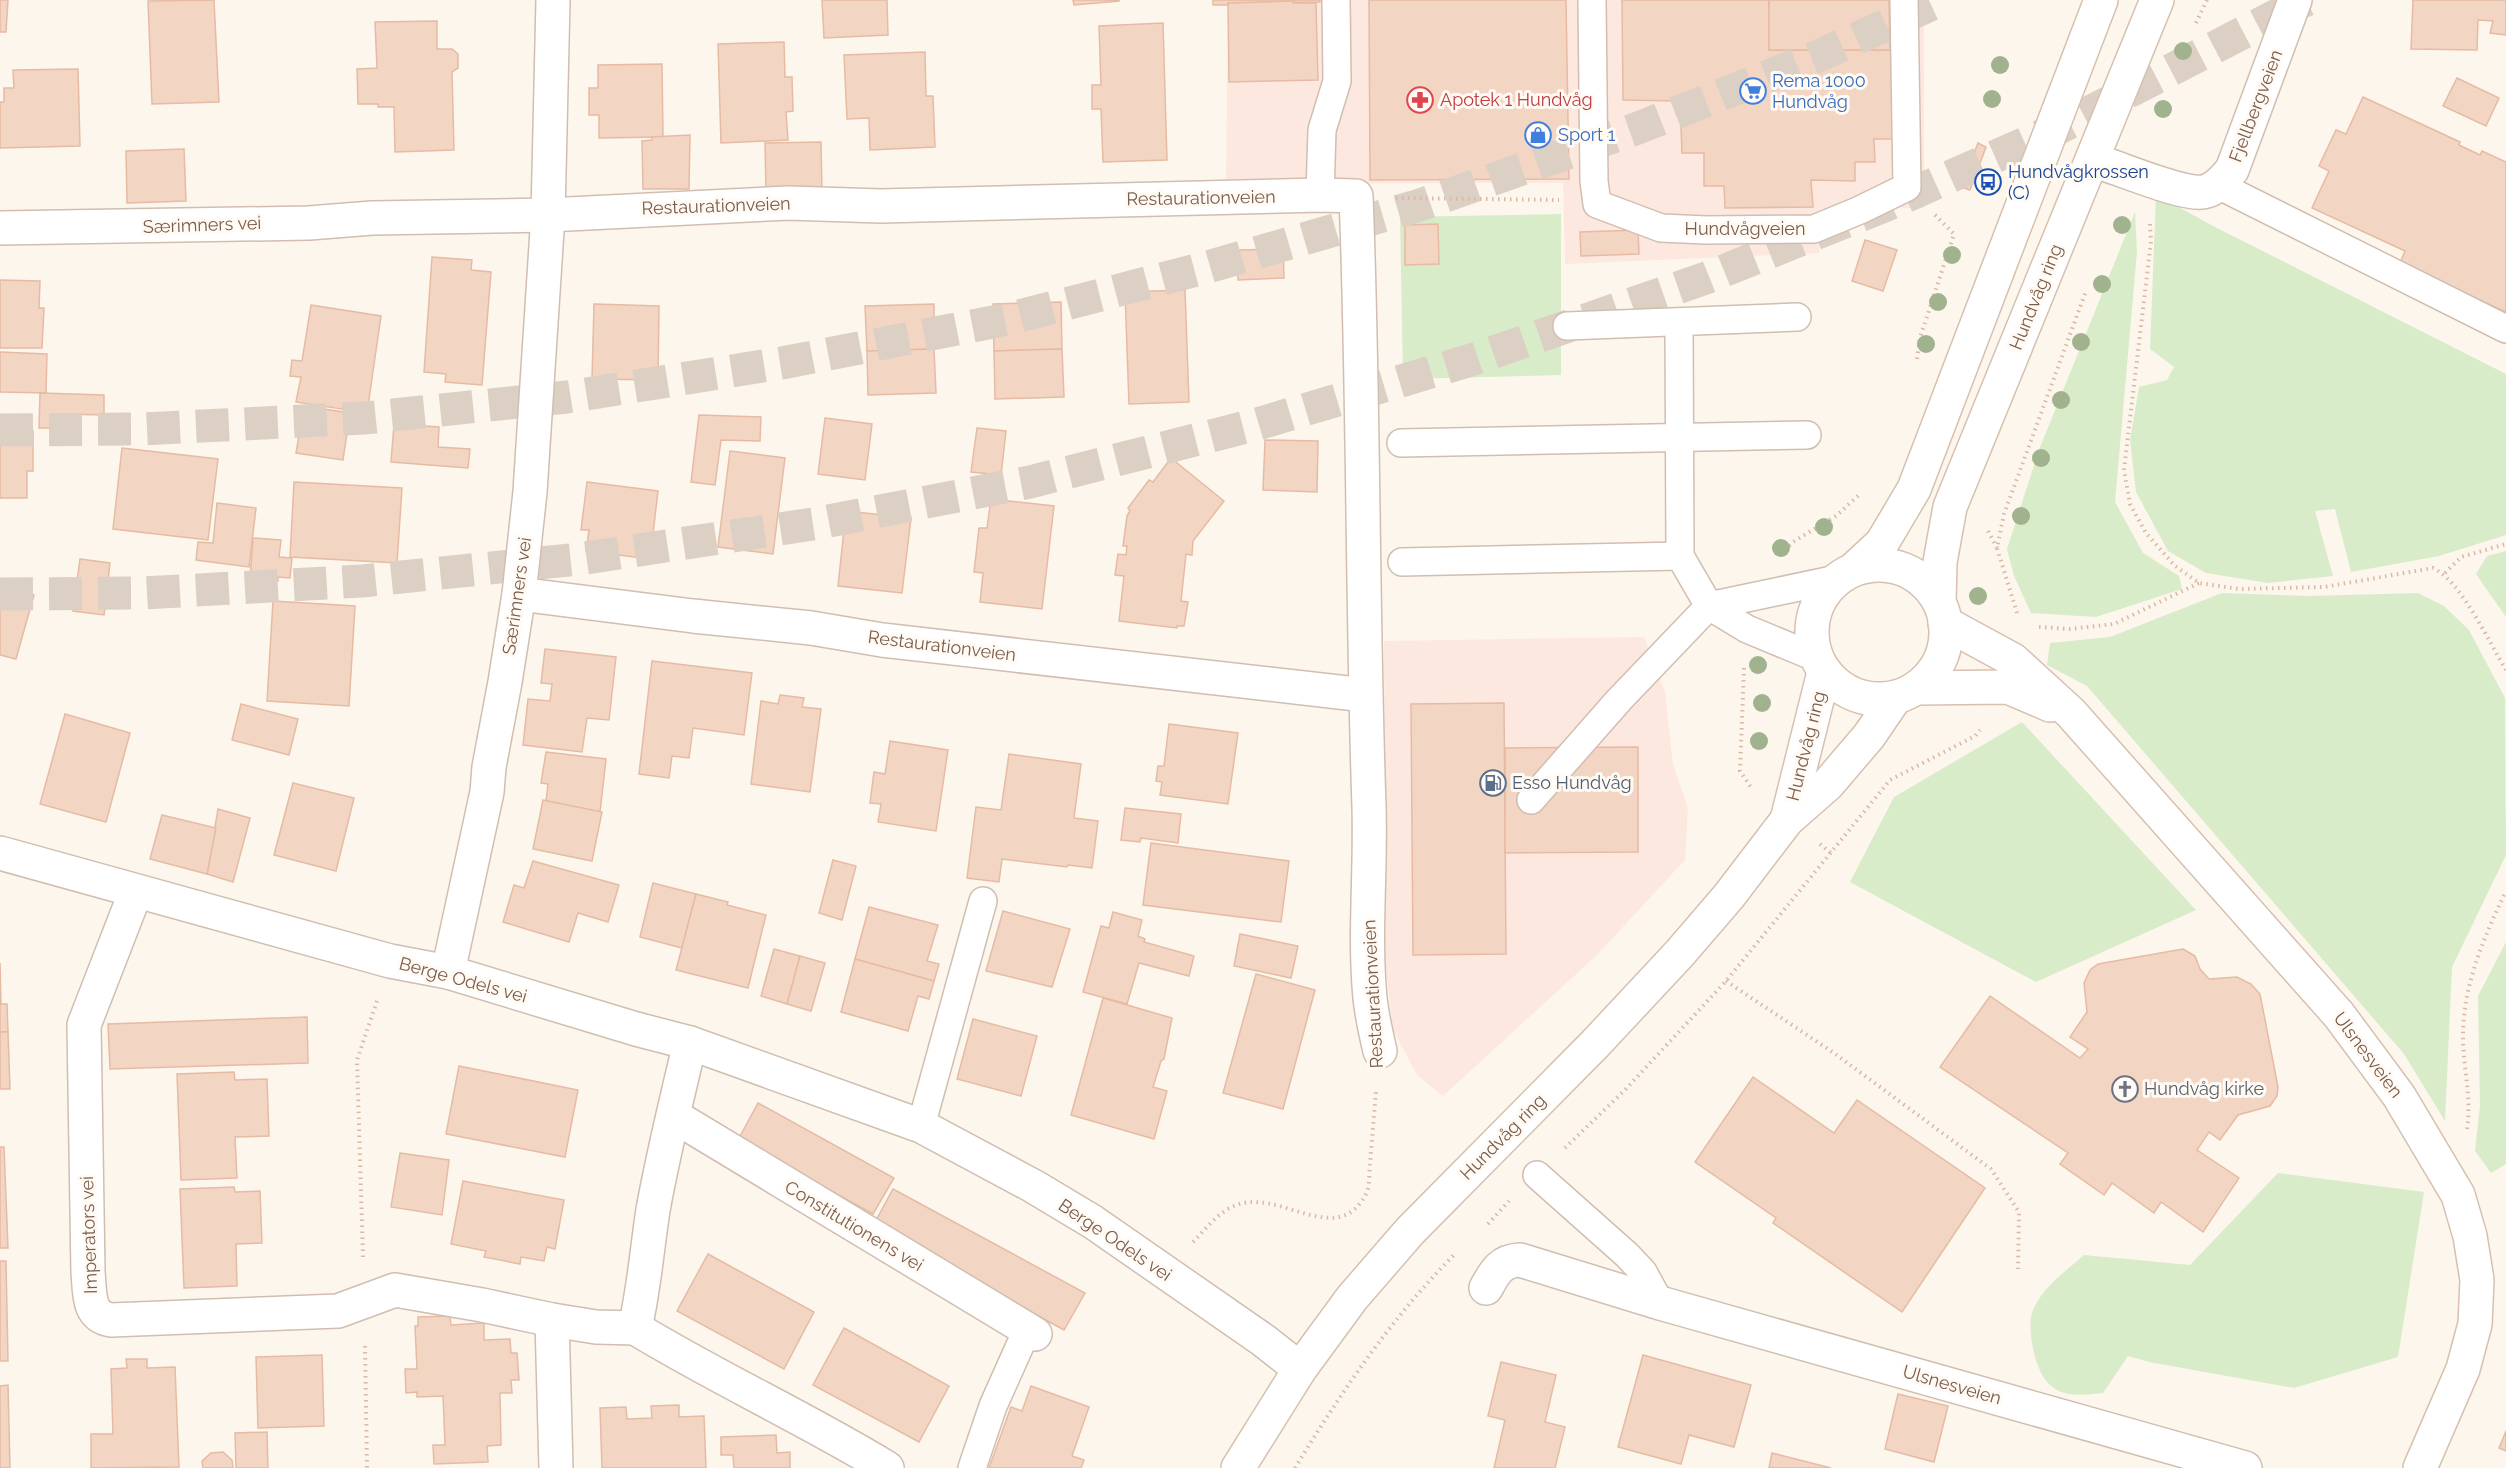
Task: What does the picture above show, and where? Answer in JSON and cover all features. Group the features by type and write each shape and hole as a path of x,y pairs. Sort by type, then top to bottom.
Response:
{"street":[{"name":"Særimners vei","path":"448,972 487,792 489,767 519,594 530,492 548,215 553,0"},
{"path":"1845,575 1872,565 1891,566 1909,572 1925,584 1942,612 1946,642 1940,660 1930,676 1906,693 1872,699 1854,695 1838,686 1821,665 1811,628 1815,610 1824,594 1845,575 1882,543 1914,489 2101,0"},
{"name":"Hundvåg ring","path":"1942,612 1940,562 1950,507 2157,0"},
{"name":"Fjellbergveien","path":"2218,185 2232,170 2295,0"},
{"path":"2091,160 2184,191 2204,192 2218,185"},
{"name":"Restaurationveien","path":"548,215 788,203 881,206 1356,196 1363,432 1365,695 1370,850 1368,964 1370,999 1380,1051"},
{"name":"Særimners vei","path":"0,228 309,223 372,218 548,215"},
{"name":"Restaurationveien","path":"519,594 812,628 882,640 1365,695"},
{"name":"Ulsnesveien","path":"1942,612 2013,660 2071,713 2339,1015 2399,1096 2458,1195 2470,1236 2477,1280 2475,1324 2463,1369 2420,1468"},
{"name":"Hundvåg ring","path":"1787,820 1821,665"},
{"name":"Ulsnesveien","path":"1906,693 2008,687 2071,713"},
{"name":"Hundvåg ring","path":"1238,1468 1300,1369 1352,1298 1410,1231 1595,1044 1680,953 1729,896 1787,820 1828,784 1906,693"},
{"name":"Berge Odels vei","path":"0,853 390,961 448,972 690,1043 921,1126 1033,1186 1093,1222 1263,1340 1300,1369"},
{"name":"Imperators vei","path":"136,891 84,1024 88,1272 94,1312 103,1319 111,1320 303,1313 338,1311 365,1301"},
{"path":"635,1328 644,1293 653,1212 662,1161 690,1043"},
{"name":"Constitutionens vei","path":"674,1116 1031,1332"},
{"name":"Ulsnesveien","path":"1486,1288 1498,1267 1510,1260 1520,1260 1660,1303 2245,1468"},
{"path":"365,1301 396,1290 596,1328 635,1328 676,1353 821,1429 887,1468"},
{"path":"552,1320 556,1468"}],"lane":[{"path":"1320,195 1322,130 1337,81 1336,0"},
{"path":"1592,0 1594,181 1597,204"},
{"path":"1904,0 1907,187"},
{"path":"2218,185 2506,329"},
{"name":"Hundvågveien","path":"1597,204 1661,228 1814,229 1907,187"},
{"path":"1567,326 1797,318"},
{"path":"1679,323 1680,556 1709,606 1747,630 1821,665"},
{"path":"1401,442 1807,435"},
{"path":"1402,562 1680,556"},
{"path":"1531,800 1618,700 1709,606 1845,575"},
{"path":"921,1126 983,901"},
{"path":"1537,1175 1627,1255 1643,1272 1660,1303"},
{"path":"972,1468 993,1406 1031,1332"}],"path":[{"path":"1907,187 1954,234 1920,338 1916,368"},
{"path":"1356,196 1544,199 1597,204"},
{"path":"2149,216 2151,241 2124,470 2130,504 2146,533 2174,565 2199,583 2239,589 2324,587 2433,568 2445,573 2457,588 2506,670"},
{"path":"1779,556 1793,542 1836,516 1865,489"},
{"path":"2004,514 1997,548 2018,616"},
{"path":"2445,573 2460,557 2506,544"},
{"path":"2031,627 2070,628 2114,624 2199,583"},
{"path":"1744,659 1740,771 1753,791"},
{"path":"1485,1226 1624,1090 1726,981 1890,780 1975,736 1983,727"},
{"path":"2458,1195 2470,1112 2463,1038 2468,983 2506,891"},
{"path":"367,1468 365,1301 357,1060 390,961"},
{"path":"1726,981 1834,1053 1991,1169 2019,1212 2018,1269"},
{"name":"Restaurationveien","path":"1165,1273 1220,1213 1235,1205 1250,1201 1270,1203 1329,1220 1344,1217 1356,1207 1368,1190 1380,1051"},
{"path":"1295,1468 1365,1358 1423,1287 1462,1247"}],"shaded area":[{"path":"1228,0 1924,0 1924,208 1820,209 1819,253 1565,264 1563,183 1226,184"},
{"path":"1644,637 1665,692 1673,764 1688,808 1685,860 1597,955 1443,1096 1417,1075 1393,1030 1386,968 1384,641"}],"green space":[{"path":"2156,195 2506,374 2506,535 2439,556 2351,572 2335,509 2315,511 2333,576 2268,583 2206,573 2168,551 2136,492 2130,440 2139,387 2167,380 2174,367 2150,349"},
{"path":"2135,212 2137,252 2115,502 2143,553 2179,576 2182,589 2096,617 2031,613 2014,576 2007,549 2039,450"},
{"path":"1561,214 1561,375 1403,379 1400,217"},
{"path":"2506,551 2506,617 2476,574 2487,556"},
{"path":"2222,593 2309,596 2418,593 2444,606 2469,630 2505,698 2506,855 2452,967 2445,1121 2404,1054 2087,686 2047,665 2050,643 2110,637"},
{"path":"2022,722 2196,910 2036,982 1850,882 1894,797"},
{"path":"2506,942 2506,1164 2491,1173 2475,1151 2480,1106 2478,996"},
{"path":"2278,1173 2424,1192 2398,1357 2294,1388 2149,1362 2128,1356 2103,1393 2076,1395 2065,1393 2048,1383 2037,1363 2032,1345 2031,1323 2032,1312 2038,1300 2056,1279 2084,1255 2190,1265"}],"building":[{"path":"0,0 8,0 6,32 0,32"},
{"path":"214,0 219,102 152,104 148,1"},
{"path":"822,0 887,0 888,35 824,38"},
{"path":"1073,0 1119,0 1119,1 1074,5"},
{"path":"1213,0 1320,0 1320,2 1213,5"},
{"path":"1369,0 1566,0 1569,179 1370,180"},
{"path":"1622,0 1769,0 1769,50 1897,50 1898,139 1874,139 1875,162 1855,162 1855,181 1811,180 1813,207 1725,208 1724,186 1704,186 1704,153 1682,153 1680,101 1623,100"},
{"path":"1769,0 1889,0 1890,50 1769,50"},
{"path":"2413,0 2506,0 2506,35 2490,33 2493,21 2478,20 2477,50 2411,49"},
{"path":"1293,1 1293,3 1316,3 1318,80 1229,82 1228,3"},
{"path":"437,21 437,49 452,49 458,54 458,68 452,72 454,150 395,152 394,107 358,104 357,69 377,68 375,22"},
{"path":"1163,23 1167,160 1103,162 1101,109 1092,109 1092,85 1101,85 1099,26"},
{"path":"784,42 785,77 792,77 793,111 786,112 788,140 721,143 718,44"},
{"path":"925,52 926,96 933,96 935,147 870,150 869,118 847,119 844,55"},
{"path":"662,64 663,137 599,138 599,115 589,115 589,88 598,88 598,65"},
{"path":"78,69 80,146 0,148 0,102 4,102 4,88 14,88 13,70"},
{"path":"2457,78 2499,98 2486,126 2443,106"},
{"path":"2363,97 2460,142 2459,145 2480,155 2482,151 2506,162 2506,312 2400,263 2405,251 2312,208 2329,171 2319,166 2336,130 2346,134"},
{"path":"690,135 689,189 643,189 642,141 652,140 652,137"},
{"path":"821,142 822,192 766,193 765,143"},
{"path":"1978,143 1986,147 1970,190 1961,187"},
{"path":"184,149 186,201 127,203 126,151"},
{"path":"1438,224 1439,264 1405,265 1405,225"},
{"path":"1638,230 1639,254 1581,256 1580,232"},
{"path":"1865,240 1897,250 1883,291 1852,281"},
{"path":"1283,249 1284,278 1238,280 1237,250"},
{"path":"432,257 472,260 471,270 491,272 482,385 445,382 446,374 424,372"},
{"path":"0,280 40,281 39,308 44,308 42,348 0,348"},
{"path":"1185,290 1189,402 1129,404 1125,292"},
{"path":"1061,302 1062,349 994,351 993,304"},
{"path":"594,304 659,306 658,380 592,379"},
{"path":"934,304 934,349 867,351 865,306"},
{"path":"311,305 381,316 367,413 296,402 301,377 290,376 292,360 302,361"},
{"path":"934,349 936,393 868,395 867,351"},
{"path":"1062,349 1064,397 995,399 994,351"},
{"path":"0,352 47,354 46,393 0,392"},
{"path":"40,393 104,395 104,415 61,414 60,428 39,428"},
{"path":"304,406 350,413 343,460 296,453"},
{"path":"699,415 761,417 760,441 721,440 715,485 691,482"},
{"path":"825,418 872,424 865,480 818,474"},
{"path":"394,424 439,427 438,447 470,449 468,468 391,462"},
{"path":"977,428 1006,431 1001,475 971,472"},
{"path":"0,431 33,431 33,471 27,471 27,498 0,498"},
{"path":"1265,440 1318,441 1317,492 1263,490"},
{"path":"122,448 218,459 208,540 113,529"},
{"path":"730,451 785,458 773,554 718,547"},
{"path":"1171,458 1224,501 1193,541 1192,555 1186,554 1181,601 1188,602 1184,626 1177,626 1177,628 1119,621 1124,576 1115,575 1118,554 1126,555 1127,546 1123,546 1127,516 1130,511 1128,508 1149,480 1153,482"},
{"path":"294,482 402,488 397,563 290,557"},
{"path":"587,482 658,491 650,559 586,551 589,530 581,530"},
{"path":"991,499 1054,506 1042,609 980,602 983,573 974,572 979,528 987,528"},
{"path":"217,503 256,508 249,567 196,560 198,542 213,543"},
{"path":"846,511 911,518 902,593 838,586"},
{"path":"253,538 281,540 279,557 292,558 290,578 278,577 278,581 250,578"},
{"path":"80,559 110,563 104,615 73,611"},
{"path":"0,585 34,595 16,659 0,655"},
{"path":"273,601 355,606 349,706 267,701"},
{"path":"545,649 616,657 609,720 587,718 582,752 523,745 528,699 550,701 552,684 541,683"},
{"path":"652,661 752,673 744,735 693,728 689,758 672,756 669,778 639,774"},
{"path":"780,695 804,698 802,707 821,709 810,792 751,784 761,701 778,704"},
{"path":"1504,703 1506,954 1413,955 1411,704"},
{"path":"241,704 298,719 289,755 232,740"},
{"path":"65,714 130,733 106,822 40,804"},
{"path":"1169,724 1238,733 1228,804 1160,795 1162,782 1156,781 1158,766 1164,766"},
{"path":"890,741 948,750 936,831 878,822 881,804 870,803 874,772 885,774"},
{"path":"1638,747 1638,852 1505,853 1505,748"},
{"path":"546,752 606,759 600,812 546,801 548,784 541,783"},
{"path":"1009,754 1081,764 1074,818 1098,821 1092,868 1002,859 999,882 967,878 976,807 1001,810"},
{"path":"293,783 354,798 336,871 274,855"},
{"path":"543,800 602,812 592,861 533,849"},
{"path":"1125,808 1181,814 1178,843 1141,838 1140,842 1121,840"},
{"path":"218,809 250,818 233,882 207,874"},
{"path":"162,815 216,828 207,874 150,859"},
{"path":"1151,843 1289,861 1281,922 1143,905"},
{"path":"833,860 856,866 842,920 819,913"},
{"path":"533,861 619,885 608,922 578,913 569,942 503,922 514,885 524,888"},
{"path":"653,883 696,894 682,948 640,937"},
{"path":"696,894 766,915 748,988 676,970"},
{"path":"869,907 938,925 927,961 939,964 934,981 855,959"},
{"path":"1003,911 1070,929 1052,987 986,971"},
{"path":"1113,912 1142,920 1138,936 1145,939 1144,942 1194,956 1189,976 1139,963 1127,1004 1083,992 1101,926 1109,928"},
{"path":"1240,934 1298,946 1291,978 1234,966"},
{"path":"774,949 800,956 787,1004 761,996"},
{"name":"Hundvåg kirke","path":"2183,949 2195,956 2200,969 2209,979 2237,977 2251,984 2260,994 2278,1087 2277,1096 2270,1106 2238,1115 2220,1140 2209,1132 2197,1150 2239,1178 2203,1232 2161,1202 2154,1213 2112,1183 2104,1195 2060,1164 2068,1153 1940,1067 1990,996 2080,1058 2088,1049 2070,1037 2087,1012 2084,983 2090,970 2098,964"},
{"path":"800,956 825,963 811,1011 787,1004"},
{"path":"855,959 934,981 929,999 918,996 908,1031 841,1012"},
{"path":"0,963 1,1004 7,1004 8,1032 0,1032"},
{"path":"1256,974 1315,990 1283,1109 1223,1093"},
{"path":"1103,998 1172,1018 1164,1059 1161,1061 1153,1087 1167,1091 1154,1139 1071,1115"},
{"path":"307,1017 308,1063 110,1069 108,1024"},
{"path":"973,1019 1037,1036 1021,1096 957,1079"},
{"path":"0,1032 8,1032 10,1089 0,1089"},
{"path":"459,1066 578,1090 565,1157 446,1134"},
{"path":"234,1072 235,1080 267,1079 269,1136 235,1137 237,1178 181,1180 177,1074"},
{"path":"1753,1077 1834,1133 1857,1100 1985,1188 1902,1312 1773,1223 1776,1218 1695,1162"},
{"path":"758,1103 894,1178 873,1214 738,1140"},
{"path":"0,1147 4,1147 8,1248 0,1248"},
{"path":"400,1153 449,1160 442,1215 391,1207"},
{"path":"463,1181 564,1200 555,1249 547,1247 544,1261 521,1257 520,1264 484,1257 486,1251 451,1244"},
{"path":"234,1187 235,1192 260,1191 262,1243 236,1244 237,1286 184,1288 180,1189"},
{"path":"893,1189 1085,1293 1064,1330 873,1226"},
{"path":"708,1254 814,1312 784,1369 677,1311"},
{"path":"0,1261 6,1261 8,1361 0,1361"},
{"path":"450,1316 451,1325 484,1323 484,1340 510,1339 511,1353 517,1353 519,1380 511,1380 512,1393 500,1393 501,1445 487,1446 488,1462 434,1464 433,1445 445,1445 443,1396 417,1397 417,1392 406,1393 405,1369 417,1369 415,1326 418,1326 418,1317"},
{"path":"844,1328 949,1386 919,1442 813,1385"},
{"path":"322,1355 324,1426 258,1428 256,1357"},
{"path":"1643,1355 1751,1385 1734,1447 1689,1435 1681,1464 1618,1447"},
{"path":"126,1359 147,1359 147,1368 175,1367 179,1467 91,1468 91,1434 113,1434 111,1369 127,1368"},
{"path":"1501,1362 1556,1375 1545,1422 1565,1427 1555,1468 1494,1468 1505,1420 1488,1416"},
{"path":"8,1385 10,1468 0,1468 0,1386"},
{"path":"1031,1386 1089,1407 1072,1456 1084,1460 1081,1468 989,1468 1011,1407 1022,1411"},
{"path":"1898,1394 1948,1406 1934,1462 1885,1449"},
{"path":"679,1405 679,1417 704,1416 706,1468 602,1468 600,1408 626,1407 627,1419 652,1418 651,1406"},
{"path":"2506,1431 2506,1451 2499,1448"},
{"path":"267,1432 268,1468 236,1468 235,1433"},
{"path":"776,1435 777,1453 790,1452 790,1468 734,1468 733,1455 721,1455 721,1437"},
{"path":"223,1452 232,1460 233,1468 203,1468 202,1461 211,1453"},
{"path":"1772,1453 1831,1468 1769,1468"}],"tunnel":[{"path":"0,430 142,429 364,418 567,397 782,363 1008,319 1208,267 1420,205 1638,128 1816,57 1941,0"},
{"path":"0,594 143,593 362,581 579,559 813,524 1030,482 1254,425 1471,360 1706,278 1889,204 2059,128 2306,0"}],"place":[{"name":"Rema 1000 Hundvåg","path":"1753,91"},
{"name":"Apotek 1 Hundvåg","path":"1420,100"},
{"name":"Sport 1","path":"1538,135"},
{"name":"Hundvågkrossen (C)","path":"1988,182"},
{"name":"Esso Hundvåg","path":"1493,783"},
{"name":"Hundvåg kirke","path":"2125,1089"}]}
